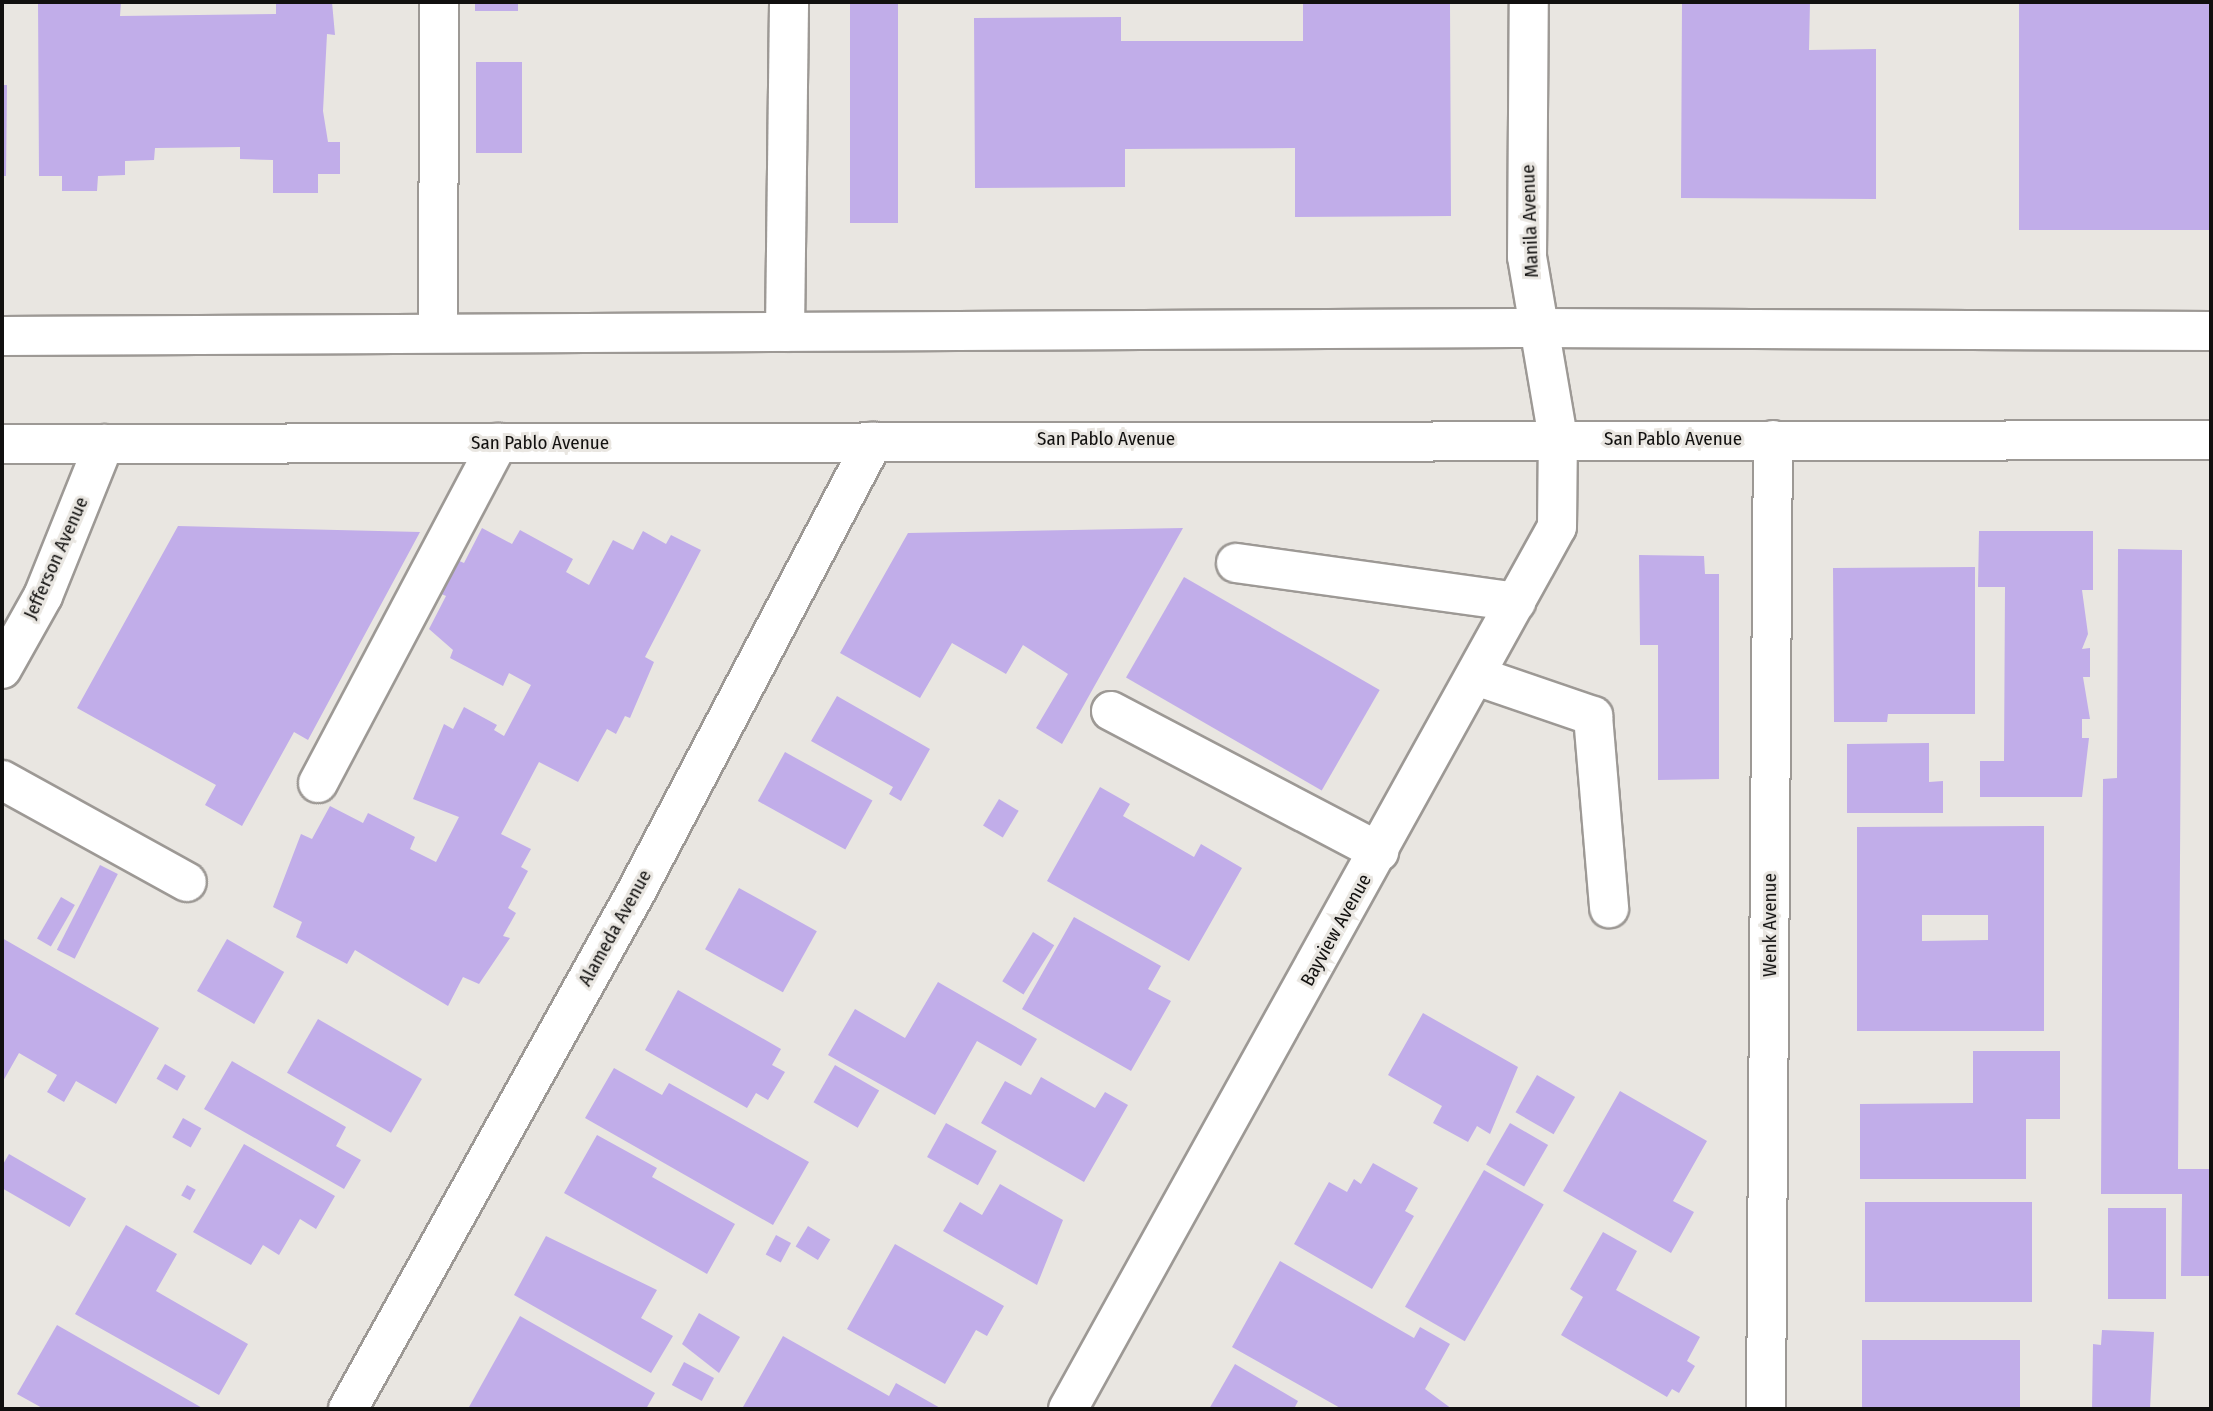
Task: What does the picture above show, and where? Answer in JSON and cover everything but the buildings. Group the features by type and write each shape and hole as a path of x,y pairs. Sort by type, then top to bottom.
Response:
{"main road":[{"path":"438,333 439,2"},
{"path":"785,332 789,2"},
{"name":"Manila Avenue","path":"1530,2 1527,257 1558,438"},
{"path":"2,336 1538,328 2211,331"},
{"name":"San Pablo Avenue","path":"2,444 1558,438 2211,440"},
{"name":"Bayview Avenue","path":"1068,1409 1557,527 1558,438"},
{"name":"Wenk Avenue","path":"1766,1409 1773,440"},
{"name":"Alameda Avenue","path":"348,1409 636,892 873,442"},
{"path":"318,783 498,443"},
{"name":"Jefferson Avenue","path":"2,669 43,596 104,444"},
{"path":"1236,562 1516,601"},
{"path":"1476,676 1593,716 1609,908"},
{"path":"1111,711 1379,852"},
{"path":"2,780 187,882"}]}
